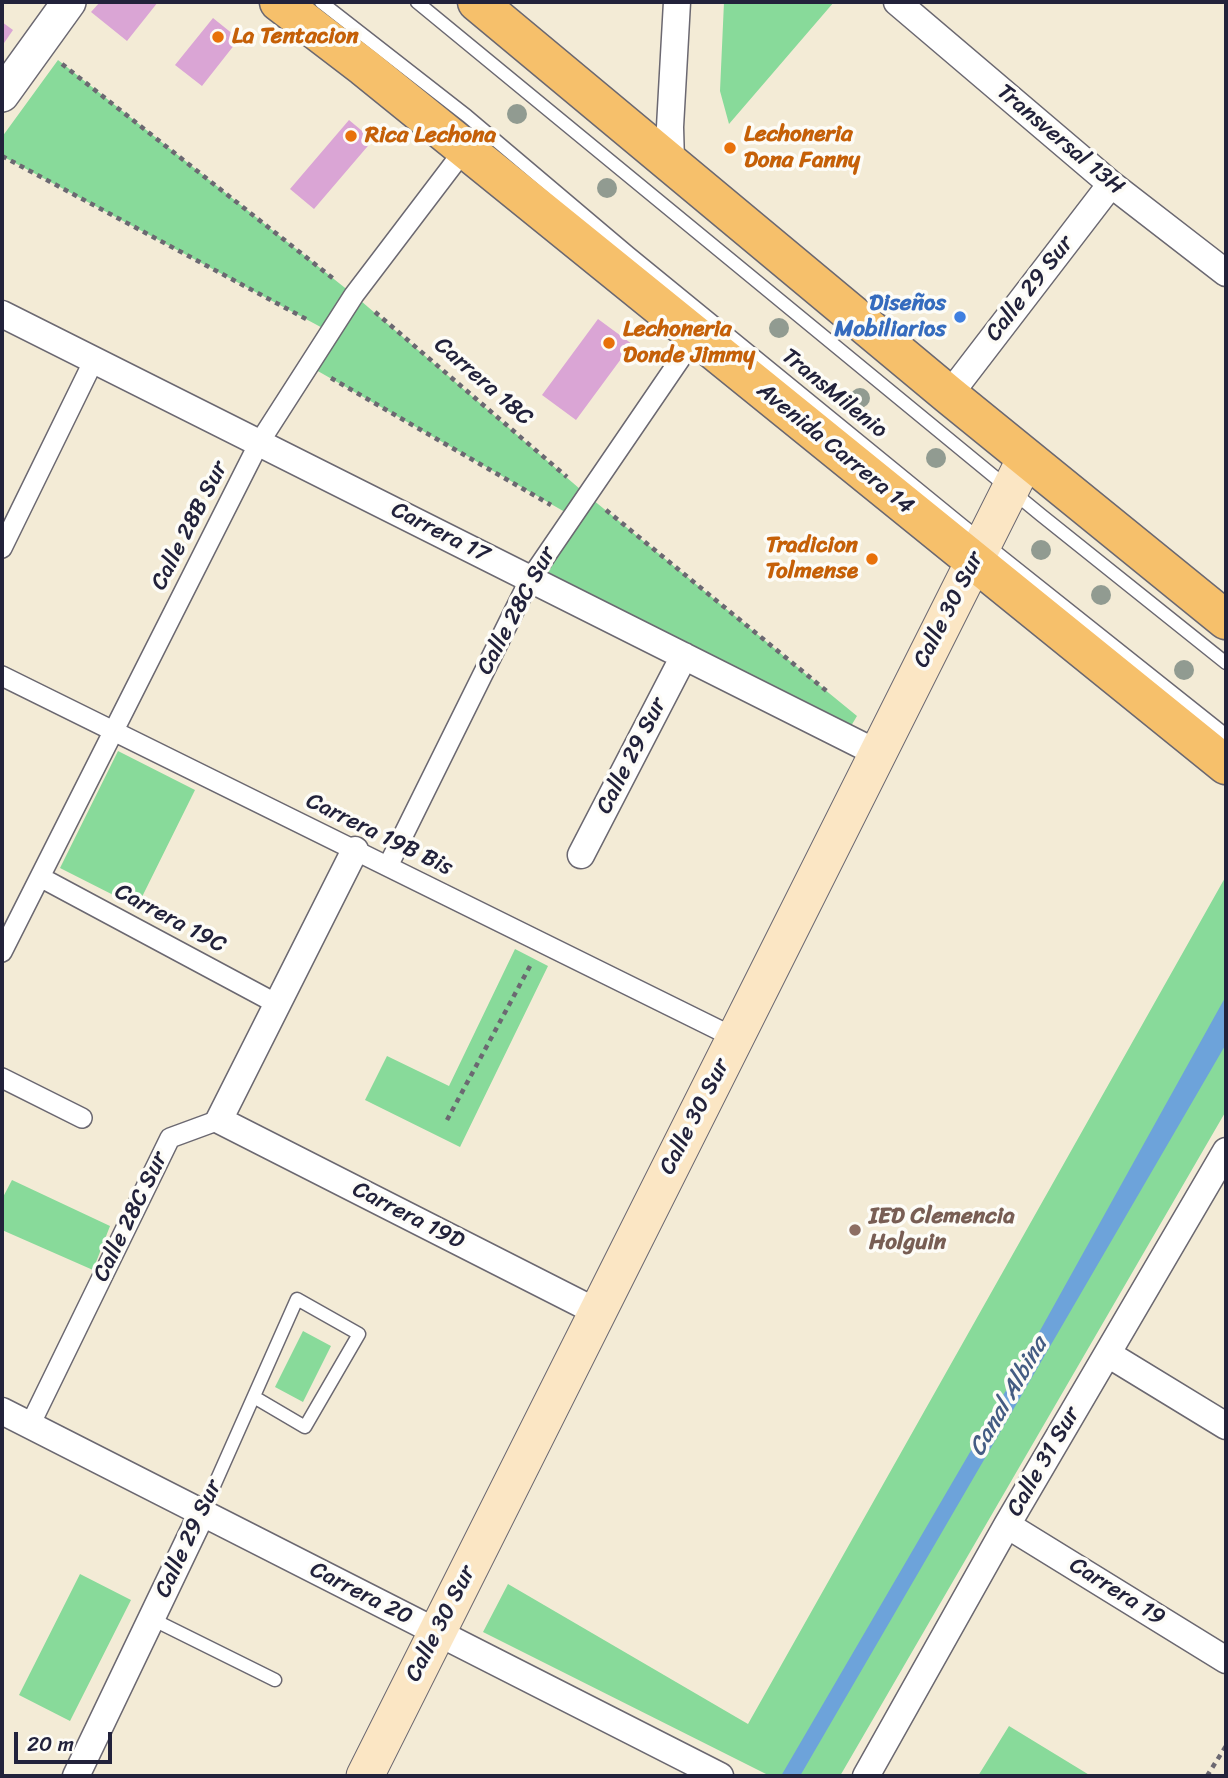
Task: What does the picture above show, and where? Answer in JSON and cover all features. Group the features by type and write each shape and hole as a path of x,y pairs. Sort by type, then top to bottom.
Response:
{"main road":[{"name":"Avenida Carrera 14","path":"279,2 364,67 696,336 979,552 1226,765"},
{"path":"477,2 949,395 1018,474 1226,620"},
{"name":"Calle 30 Sur","path":"365,1776 1018,474"}],"street":[{"path":"2,95 69,2"},
{"path":"671,163 670,127 677,2"},
{"name":"Transversal 13H","path":"897,2 1111,184 1226,273"},
{"name":"Calle 28B Sur","path":"2,952 260,443 354,295 465,149"},
{"name":"Calle 29 Sur","path":"949,395 1111,184"},
{"name":"Carrera 17","path":"2,314 877,753"},
{"name":"Calle 28C Sur","path":"388,866 530,579 696,336"},
{"path":"2,548 94,360"},
{"name":"Calle 29 Sur","path":"581,855 684,656"},
{"name":"Carrera 19B Bis","path":"2,676 735,1038"},
{"path":"219,1120 355,850"},
{"name":"Carrera 19C","path":"40,877 277,1004"},
{"path":"2,1078 82,1118"},
{"name":"Calle 28C Sur","path":"30,1425 170,1138 219,1120"},
{"name":"Carrera 19D","path":"219,1120 597,1312"},
{"name":"Calle 31 Sur","path":"866,1776 1007,1525 1108,1354 1218,1185 1226,1151"},
{"path":"1108,1354 1226,1426"},
{"name":"Carrera 20","path":"2,1411 437,1632 684,1768 720,1776"},
{"name":"Calle 29 Sur","path":"76,1776 202,1513"},
{"name":"Carrera 19","path":"1007,1525 1226,1660"}],"lane":[{"name":"TransMilenio","path":"321,2 467,117 979,552 1226,736"},
{"name":"TransMilenio","path":"418,2 1018,474 1226,663"},
{"name":"Calle 29 Sur","path":"202,1513 297,1299 359,1334 305,1427 254,1397"},
{"path":"152,1619 275,1680"}],"path":[{"name":"Carrera 18C","path":"58,61 354,295 587,495 835,698"},
{"path":"2,156 331,332"},
{"path":"309,366 572,516"},
{"path":"447,1120 542,942"},
{"path":"1207,1776 1226,1746"}],"green space":[{"path":"724,2 834,2 729,124 720,91"},
{"path":"58,60 354,295 587,495 857,716 851,726 537,568 572,516 309,366 330,332 2,156 2,137"},
{"path":"118,751 195,790 137,907 60,868"},
{"path":"1226,876 1226,1111 840,1776 770,1776 483,1632 508,1584 748,1724"},
{"path":"515,949 548,966 460,1147 365,1100 387,1056 449,1086"},
{"path":"12,1180 110,1226 93,1270 2,1230 2,1199"},
{"path":"303,1331 331,1346 303,1402 275,1387"},
{"path":"80,1574 131,1600 70,1721 19,1695"},
{"path":"1009,1726 1091,1776 978,1776"}],"water":[{"name":"Canal Albina","path":"1226,996 1226,1044 800,1776 781,1776 1022,1363"}],"building":[{"path":"100,2 158,2 127,41 91,12"},
{"path":"213,18 239,39 202,86 175,65"},
{"path":"2,22 13,30 2,46"},
{"path":"349,120 373,140 314,209 290,189"},
{"path":"598,319 632,344 576,420 542,395"}],"place":[{"name":"La Tentacion","path":"218,37"},
{"name":"Rica Lechona","path":"351,136"},
{"name":"Lechoneria Dona Fanny","path":"730,148"},
{"name":"Diseños Mobiliarios","path":"960,317"},
{"name":"Lechoneria Donde Jimmy","path":"609,343"},
{"name":"Tradicion Tolmense","path":"872,559"},
{"name":"IED Clemencia Holguin","path":"855,1230"}]}
